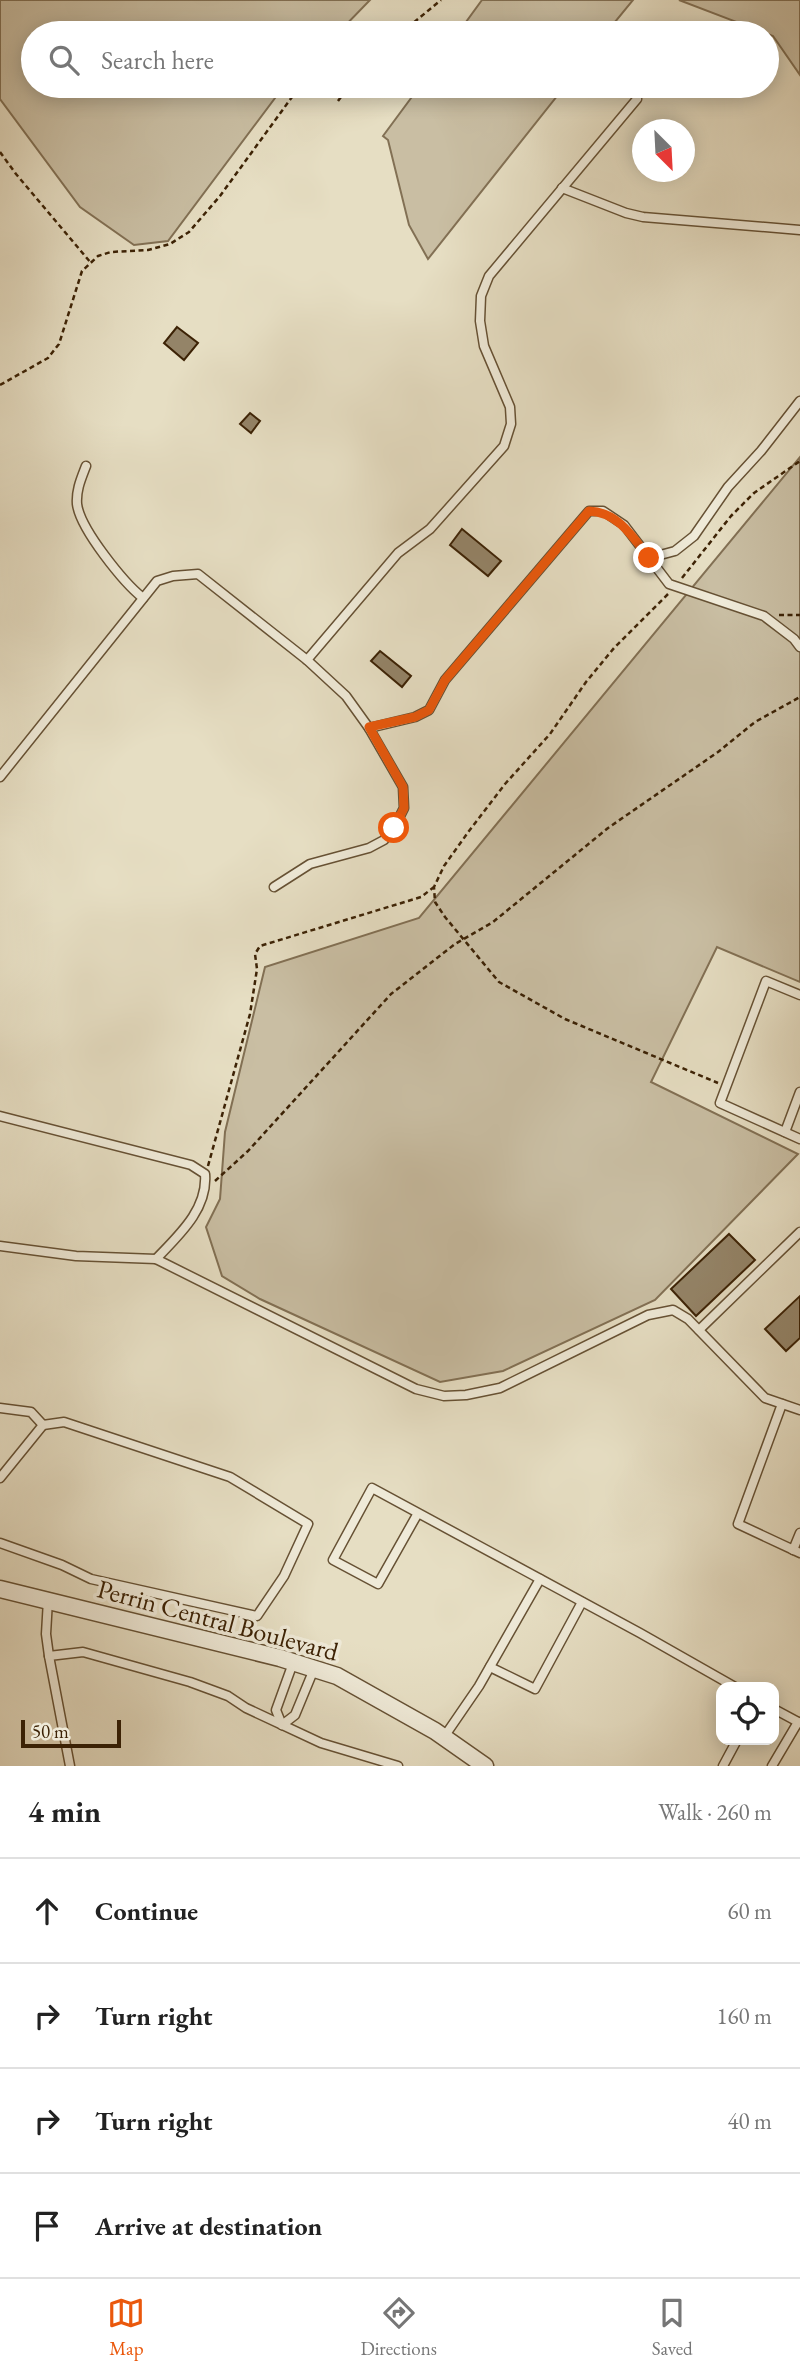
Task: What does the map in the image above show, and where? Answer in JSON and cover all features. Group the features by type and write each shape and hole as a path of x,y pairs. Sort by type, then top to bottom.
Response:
{"street":[{"name":"Perrin Central Boulevard","path":"0,1589 337,1676 444,1737 485,1766"}],"lane":[{"path":"307,660 398,553 430,529 504,446 511,424 510,407 484,345 480,321 481,296 489,276 637,99"},
{"path":"562,188 643,217 800,230"},
{"path":"649,558 675,551 694,536 728,487 761,451 800,401"},
{"path":"86,466 78,485 77,505 82,521 133,590 143,598"},
{"path":"369,727 415,717 429,710 445,680 589,511 603,511 624,525 669,584 764,616 794,639 800,647"},
{"path":"0,777 157,581 173,576 198,574 307,660 346,696 369,727 403,787 404,808 394,828 384,840 369,848 310,864 274,887"},
{"path":"800,995 766,981 720,1104 800,1139"},
{"path":"785,1132 800,1092"},
{"path":"0,1116 191,1165 205,1174 206,1189 197,1210 179,1235 156,1259"},
{"path":"699,1329 800,1232"},
{"path":"0,1245 76,1256 156,1259 416,1389 444,1396 466,1395 500,1388 648,1315 673,1310 699,1329 765,1398 800,1410"},
{"path":"782,1404 738,1524 797,1552 800,1533"},
{"path":"0,1408 31,1412 43,1425"},
{"path":"0,1478 43,1425 64,1422 230,1477 308,1524 284,1576 257,1616 91,1578 0,1543"},
{"path":"418,1513 377,1584 333,1560 372,1488 582,1602 726,1682"},
{"path":"444,1737 467,1705 540,1579"},
{"path":"48,1600 46,1634 70,1766"},
{"path":"490,1667 535,1689 582,1602"},
{"path":"49,1656 83,1652 190,1682 228,1696 246,1708 321,1743 398,1766"},
{"path":"282,1725 276,1710 293,1663"},
{"path":"282,1725 295,1715 314,1669"},
{"path":"772,1766 799,1723 779,1712"},
{"path":"723,1766 734,1745"}],"path":[{"path":"416,21 441,0"},
{"path":"0,384 48,358 54,351 59,344 82,271 98,256 111,252 148,250 170,244 189,232 220,195 291,98"},
{"path":"0,152 91,263"},
{"path":"205,1174 250,1014 257,969 255,954 260,946 421,897 434,887 444,866 469,831 505,784 550,734 586,682 614,648 676,586 731,516 754,493 800,461"},
{"path":"206,1189 248,1151 391,994 464,939 493,922 608,828 755,723 800,697"},
{"path":"434,887 435,902 444,917 499,982 565,1018 726,1087"}],"shaded area":[{"path":"0,0 370,0 350,21 21,21 21,98 275,98 168,241 134,245 80,207 0,99"},
{"path":"482,0 633,0 616,21 467,21"},
{"path":"679,0 800,0 800,75 779,45 779,21 734,21"},
{"path":"411,98 555,98 428,259 409,225 388,140 383,136"},
{"path":"800,457 800,982 717,947 651,1082 798,1154 655,1300 503,1371 440,1382 260,1299 222,1276 206,1227 220,1199 225,1132 265,967 419,918"}],"building":[{"path":"177,327 198,343 184,360 164,343"},
{"path":"250,413 260,421 251,433 240,424"},
{"path":"462,529 501,561 488,576 450,545"},
{"path":"380,651 411,676 402,687 371,661"},
{"path":"729,1234 755,1260 696,1316 671,1289"},
{"path":"800,1296 800,1338 786,1351 765,1329"}],"route":[{"path":"394,828 404,808 403,787 369,727 415,717 429,710 445,680 589,511 603,511 624,525 649,558"}]}
